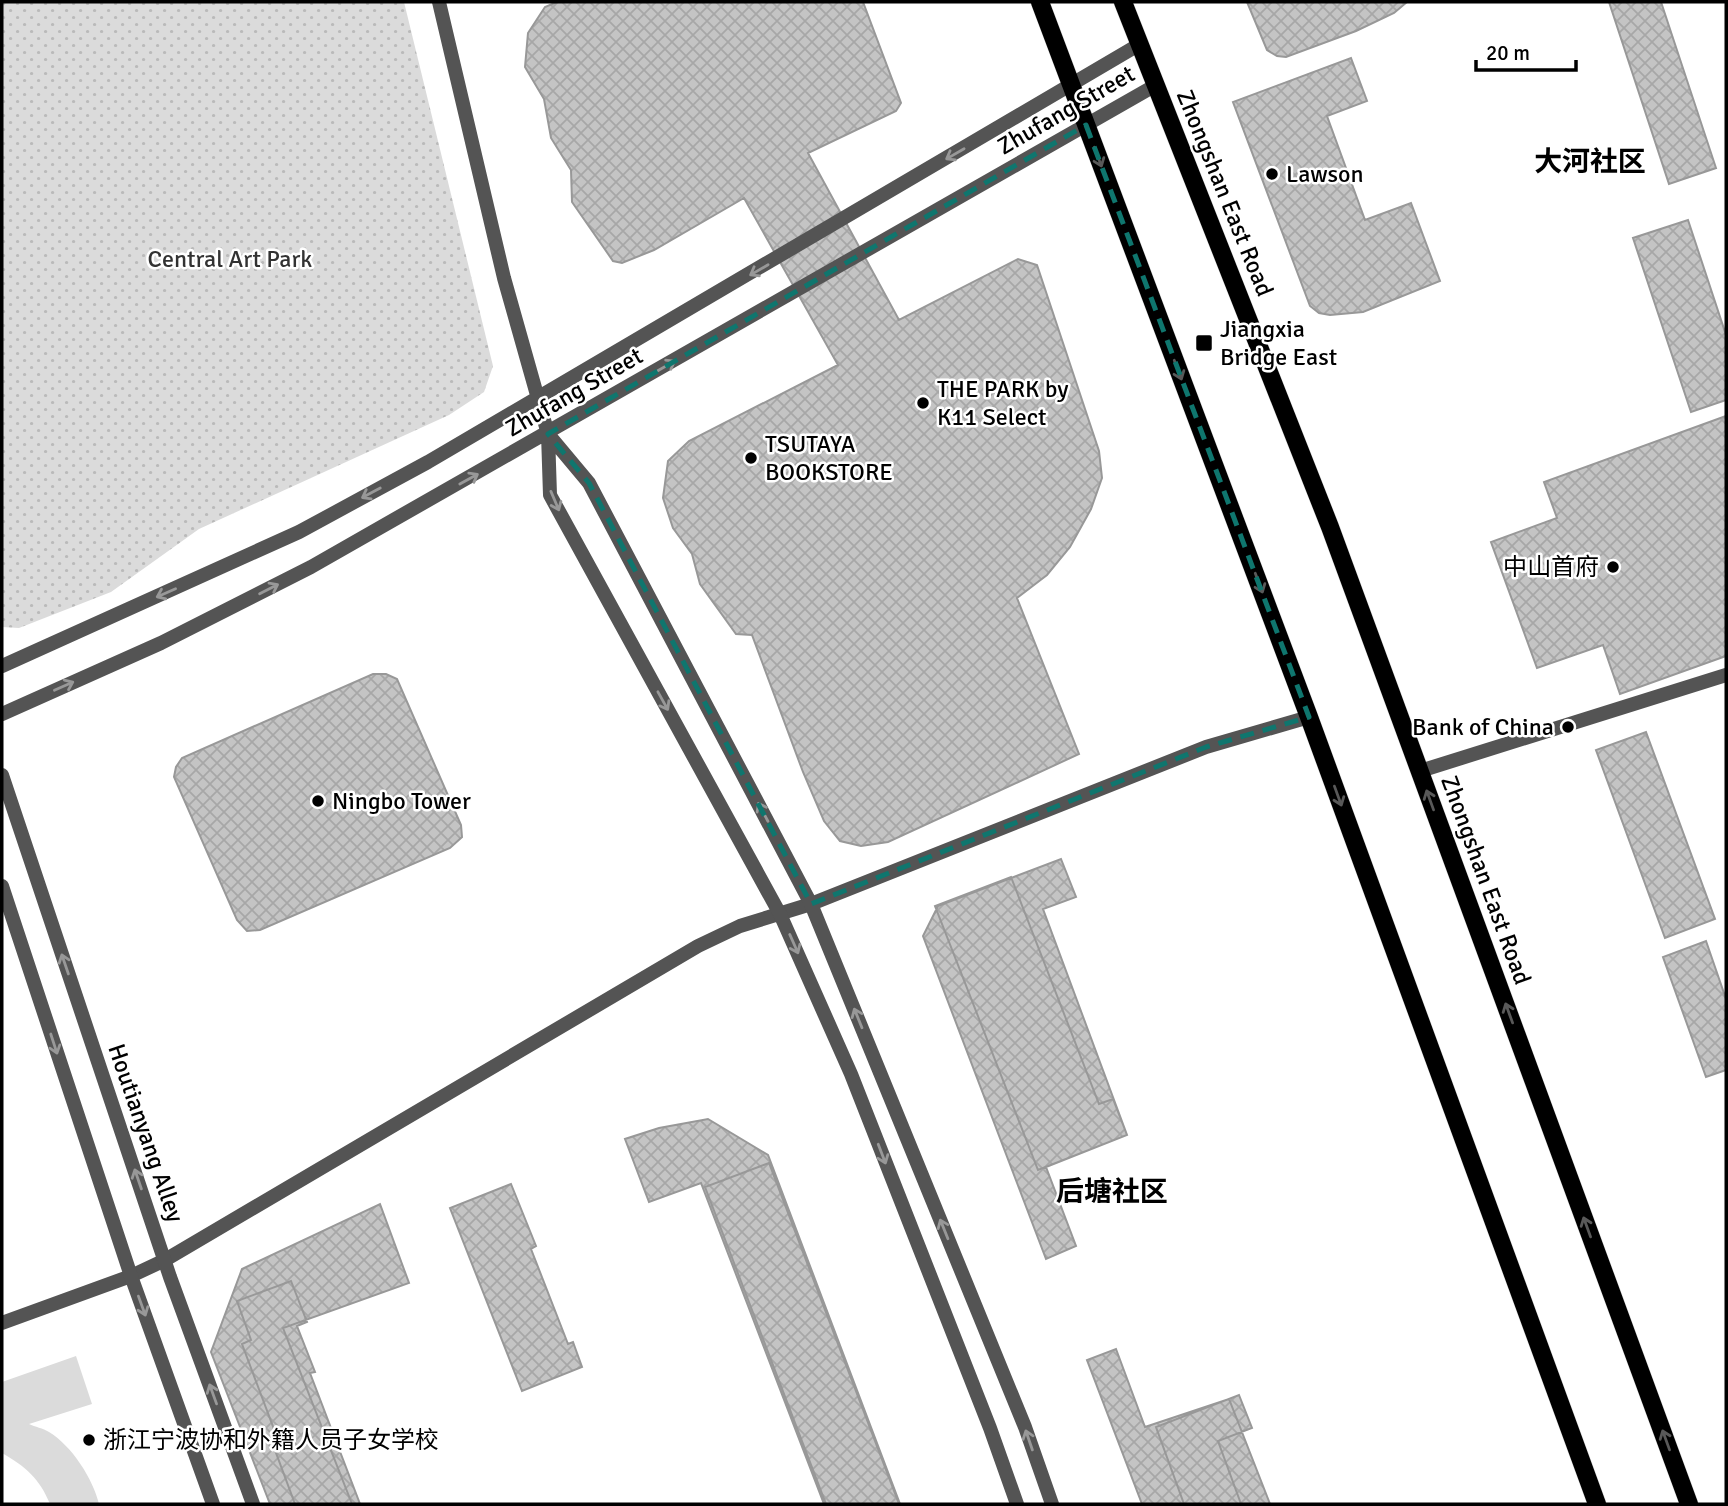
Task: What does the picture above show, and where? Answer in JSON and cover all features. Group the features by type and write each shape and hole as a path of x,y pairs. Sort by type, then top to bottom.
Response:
{"main road":[{"path":"1040,2 1309,717 1597,1504"},
{"name":"Zhongshan East Road","path":"1123,2 1330,527 1689,1504"}],"street":[{"path":"439,2 504,278 548,434 550,495 780,914 851,1074 990,1428 1017,1504"},
{"name":"Zhufang Street","path":"2,666 299,532 428,462 1140,44"},
{"name":"Zhufang Street","path":"2,714 162,643 311,568 1156,85"},
{"path":"548,434 589,483 811,904 1025,1427 1052,1504"},
{"path":"1420,771 1726,674"},
{"path":"2,1323 131,1276 165,1260 698,946 740,926 811,904 1206,747 1309,717"},
{"name":"Houtianyang Alley","path":"2,775 165,1260 253,1504"},
{"path":"2,886 131,1276 213,1504"}],"highlighted area":[{"path":"1086,125 1309,717 1206,747 811,904 589,483 548,434"}],"green space":[{"name":"Central Art Park","path":"2,2 404,2 493,366 484,392 449,415 199,529 111,592 19,628 2,627"},
{"path":"76,1356 92,1404 29,1424 58,1438 73,1454 87,1474 99,1504 50,1504 42,1487 31,1474 2,1453 2,1382"}],"building":[{"name":"THE PARK by K11 Select","path":"557,2 863,2 901,103 896,111 808,153 899,320 1018,259 1037,265 1099,451 1102,478 1091,509 1070,547 1047,575 1017,598 1079,754 888,842 861,846 840,841 824,821 752,635 736,634 700,584 692,554 673,528 663,498 668,461 689,441 838,365 744,198 654,250 622,263 613,261 572,202 571,170 551,138 544,99 525,67 528,33 545,7"},
{"path":"1247,2 1407,2 1394,13 1356,31 1286,57 1277,56 1267,50"},
{"path":"1609,2 1661,2 1716,168 1669,184"},
{"path":"1351,58 1367,101 1327,116 1365,220 1411,203 1440,281 1363,312 1330,315 1319,313 1310,306 1233,102"},
{"path":"1688,220 1726,335 1726,400 1691,412 1633,238"},
{"name":"中山首府","path":"1726,416 1726,656 1620,694 1603,645 1537,668 1491,542 1557,518 1544,482"},
{"name":"Ningbo Tower","path":"373,674 386,674 397,679 461,825 462,837 450,848 260,930 247,931 237,920 174,777 176,767 182,758"},
{"path":"1646,732 1715,919 1665,938 1596,750"},
{"path":"1061,859 1076,897 1043,909 1127,1135 1046,1167 1076,1246 1046,1259 923,936 938,906"},
{"path":"1011,877 1099,1104 1113,1099 1127,1135 1038,1170 935,906"},
{"path":"1706,941 1726,999 1726,1070 1706,1077 1663,957"},
{"path":"708,1119 768,1155 900,1504 824,1504 701,1183 649,1202 625,1139 659,1128"},
{"path":"769,1163 899,1504 826,1504 705,1187"},
{"path":"511,1184 536,1246 531,1249 568,1344 573,1342 582,1367 522,1391 450,1208"},
{"path":"380,1204 409,1283 283,1328 352,1504 270,1504 211,1352 242,1269"},
{"path":"291,1281 307,1322 297,1326 315,1372 310,1373 360,1504 295,1504 272,1442 278,1440 242,1344 251,1340 237,1301"},
{"path":"1116,1349 1145,1427 1229,1399 1270,1504 1142,1504 1087,1360"},
{"path":"1239,1395 1252,1428 1218,1441 1241,1504 1184,1504 1156,1427"}],"place":[{"name":"Lawson","path":"1272,174"},
{"name":"Jiangxia Bridge East","path":"1204,343"},
{"name":"THE PARK by K11 Select","path":"923,403"},
{"name":"TSUTAYA BOOKSTORE","path":"751,458"},
{"name":"中山首府","path":"1613,567"},
{"name":"Bank of China","path":"1568,727"},
{"name":"Ningbo Tower","path":"318,801"},
{"name":"浙江宁波协和外籍人员子女学校","path":"89,1440"}],"district":[{"name":"大河社区","path":"1590,162"},
{"name":"后塘社区","path":"1112,1192"}]}
